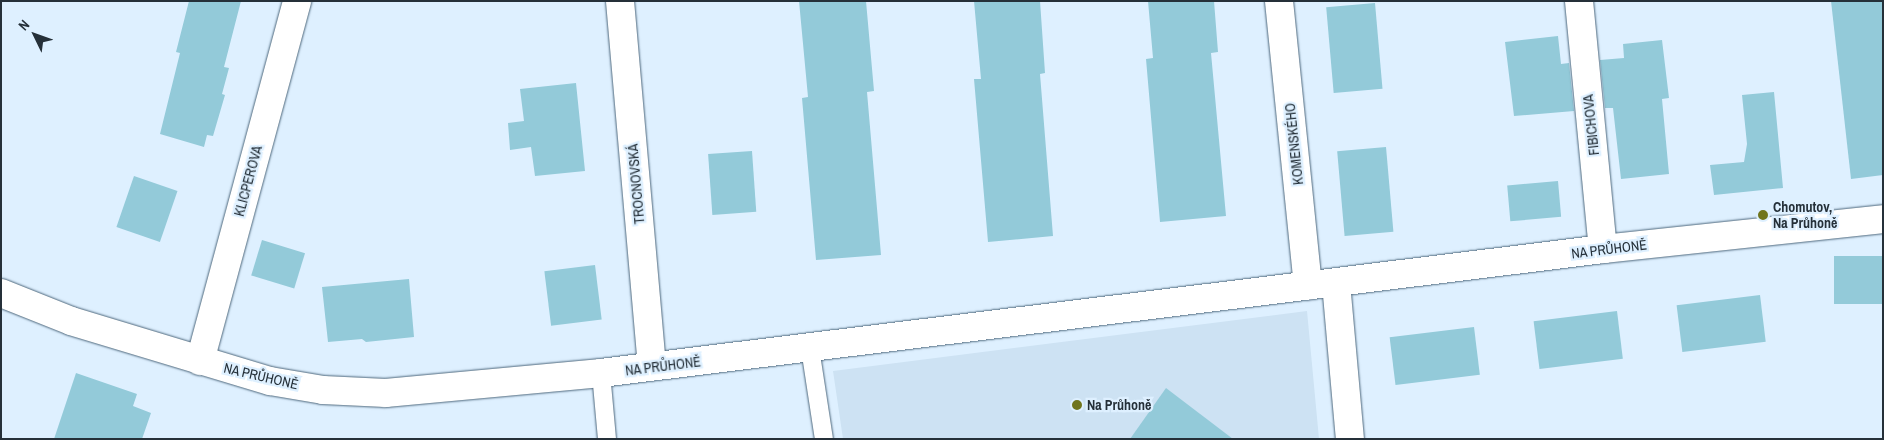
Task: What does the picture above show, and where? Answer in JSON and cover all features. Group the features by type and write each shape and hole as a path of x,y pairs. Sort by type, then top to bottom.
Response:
{"street":[{"name":"KLICPEROVA","path":"200,361 296,1"},
{"name":"TROCNOVSKÁ","path":"620,1 652,367"},
{"name":"KOMENSKÉHO","path":"1279,1 1308,286"},
{"name":"FIBICHOVA","path":"1579,1 1603,249"},
{"name":"NA PRŮHONĚ","path":"1,293 71,321 270,381 324,390 386,393 601,373 1603,249 1883,219"},
{"path":"1336,283 1350,439"}],"lane":[{"path":"810,348 824,439"},
{"path":"601,373 607,439"}],"shaded area":[{"name":"Na Průhoně","path":"1307,311 1319,439 843,439 833,371"}],"building":[{"path":"189,1 241,1 224,67 229,68 222,94 225,95 213,136 207,135 204,147 160,134 180,53 176,52"},
{"path":"799,1 866,1 874,91 867,92 881,255 816,260 802,98 808,97"},
{"path":"974,1 1040,1 1045,73 1040,74 1053,236 988,242 974,79 981,79"},
{"path":"1148,1 1214,1 1218,52 1211,53 1226,216 1160,222 1146,59 1153,58"},
{"path":"1831,1 1883,1 1883,175 1851,179"},
{"path":"1375,3 1382,89 1334,93 1326,7"},
{"path":"1558,36 1561,64 1569,63 1574,111 1514,116 1505,42"},
{"path":"1662,40 1669,98 1662,99 1669,174 1621,179 1613,108 1605,108 1600,60 1624,58 1623,44"},
{"path":"576,83 585,171 535,176 531,147 510,150 508,123 524,121 520,89"},
{"path":"1774,92 1783,188 1714,195 1710,165 1744,162 1747,144 1742,95"},
{"path":"1386,147 1393,232 1345,236 1337,151"},
{"path":"752,151 756,212 712,215 708,154"},
{"path":"134,176 177,191 160,242 116,227"},
{"path":"1558,181 1561,217 1510,221 1507,185"},
{"path":"262,240 305,253 294,289 251,275"},
{"path":"1834,256 1883,256 1883,304 1834,304"},
{"path":"595,265 602,320 551,326 544,271"},
{"path":"409,279 414,337 366,342 362,339 328,342 322,287"},
{"path":"1760,295 1766,342 1682,352 1677,305"},
{"path":"1617,311 1623,359 1539,369 1534,321"},
{"path":"1474,327 1480,375 1395,385 1390,337"},
{"path":"76,373 137,394 133,406 151,413 142,439 54,439"},
{"path":"1166,388 1233,439 1130,439"}],"place":[{"name":"Chomutov, Na Průhoně","path":"1763,215"},
{"name":"Na Průhoně","path":"1077,405"}]}
